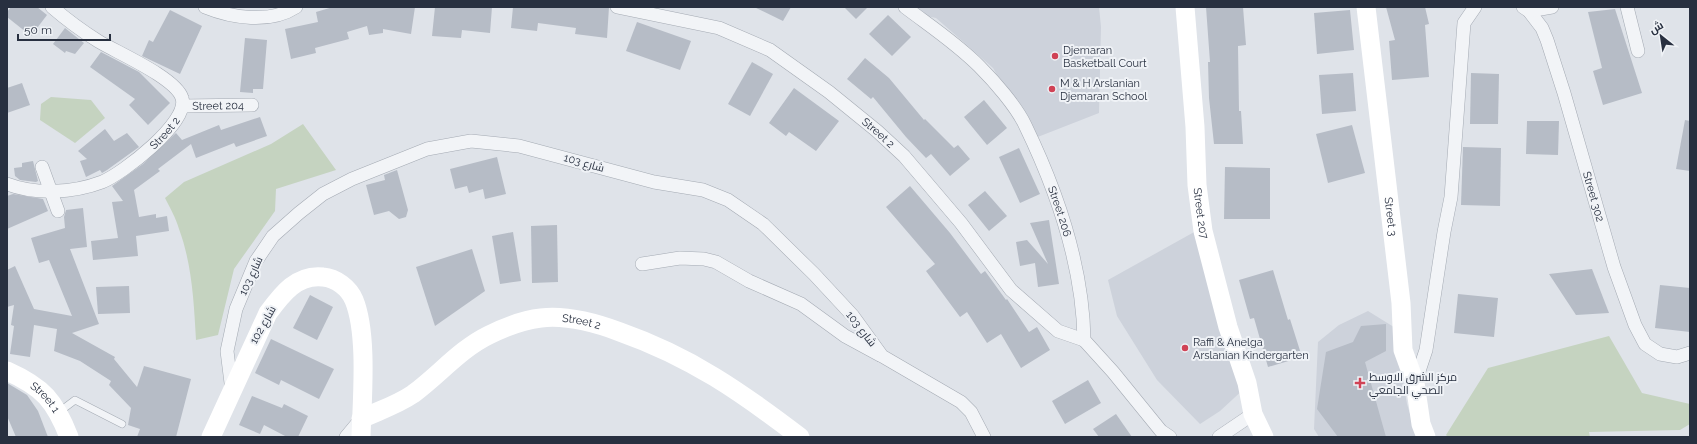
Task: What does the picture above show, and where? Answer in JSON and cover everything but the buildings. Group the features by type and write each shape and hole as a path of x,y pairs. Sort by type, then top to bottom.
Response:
{"street":[{"name":"Street 2","path":"7,181 23,190 51,192 102,182 121,172 164,135 174,123 183,106 182,98 179,92 157,73 138,64 88,35 52,7"},
{"path":"205,7 218,13 243,17 274,16 296,7"},
{"name":"Street 2","path":"617,7 719,28 770,50 829,92 877,131 904,156 961,223 1011,290 1058,331 1084,340"},
{"name":"Street 206","path":"905,7 955,43 979,66 1002,92 1025,125 1059,206 1083,310 1084,340"},
{"name":"Street 207","path":"1185,7 1195,127 1197,185 1203,231 1228,326 1247,383 1253,414"},
{"name":"Street 3","path":"1366,7 1401,303 1403,350 1415,383 1427,433"},
{"path":"1415,383 1426,350 1444,232 1451,197 1464,23 1475,7"},
{"path":"1526,9 1552,7"},
{"path":"1627,7 1638,51"},
{"name":"Street 302","path":"1526,9 1542,28 1547,40 1564,92 1614,267 1635,325 1646,344 1660,354 1677,357 1690,353"},
{"name":"Street 204","path":"183,106 252,105"},
{"name":"شارع 103","path":"232,390 227,350 236,310 256,261 273,236 323,194 352,179 427,149 471,141 519,146 654,182 703,190 728,200 763,224 814,274 853,316 882,356 961,402 970,412 984,437"},
{"path":"42,167 58,211"},
{"path":"642,264 680,258 704,259 716,262 749,281 801,304 845,336 882,356"},
{"name":"شارع 102","path":"211,437 268,313 281,295 304,279 315,276 331,278 341,284 352,296 358,314 362,338 363,403 361,428"},
{"name":"Street 2","path":"361,428 411,395 458,356 488,335 524,321 542,318 574,319 602,326 644,341 685,360 742,393 800,437"},
{"path":"1084,340 1113,372 1161,431 1170,437"},
{"name":"Street 1","path":"7,371 22,378 51,401 59,412 69,437"},
{"path":"1219,437 1253,414 1264,437"},
{"path":"346,437 361,428"}],"lane":[{"path":"59,412 75,400 122,424"}],"shaded area":[{"name":"M & H Arslanian Djemaran School","path":"913,7 1099,7 1101,27 1099,113 1030,140 1017,110 993,68 936,18 922,15"},
{"name":"Raffi & Anelga Arslanian Kindergarten","path":"1196,231 1246,387 1220,411 1200,424 1157,380 1117,316 1108,280"},
{"name":"مركز الشرق الاوسط الصحي الجامعي","path":"1368,311 1397,329 1400,363 1407,404 1417,437 1319,437 1314,429 1318,342 1339,325"}],"green space":[{"path":"51,97 91,100 105,118 75,143 40,120 41,104"},
{"path":"303,124 336,170 276,189 275,211 234,269 218,335 196,340 190,270 187,256 176,221 165,198 184,182 271,144"},
{"path":"1609,336 1642,393 1690,404 1690,424 1680,430 1589,432 1590,437 1448,437 1446,435 1488,368"}],"place":[{"name":"Djemaran Basketball Court","path":"1055,56"},
{"name":"M & H Arslanian Djemaran School","path":"1052,89"},
{"name":"Raffi & Anelga Arslanian Kindergarten","path":"1185,348"},
{"name":"مركز الشرق الاوسط الصحي الجامعي","path":"1360,383"}]}
